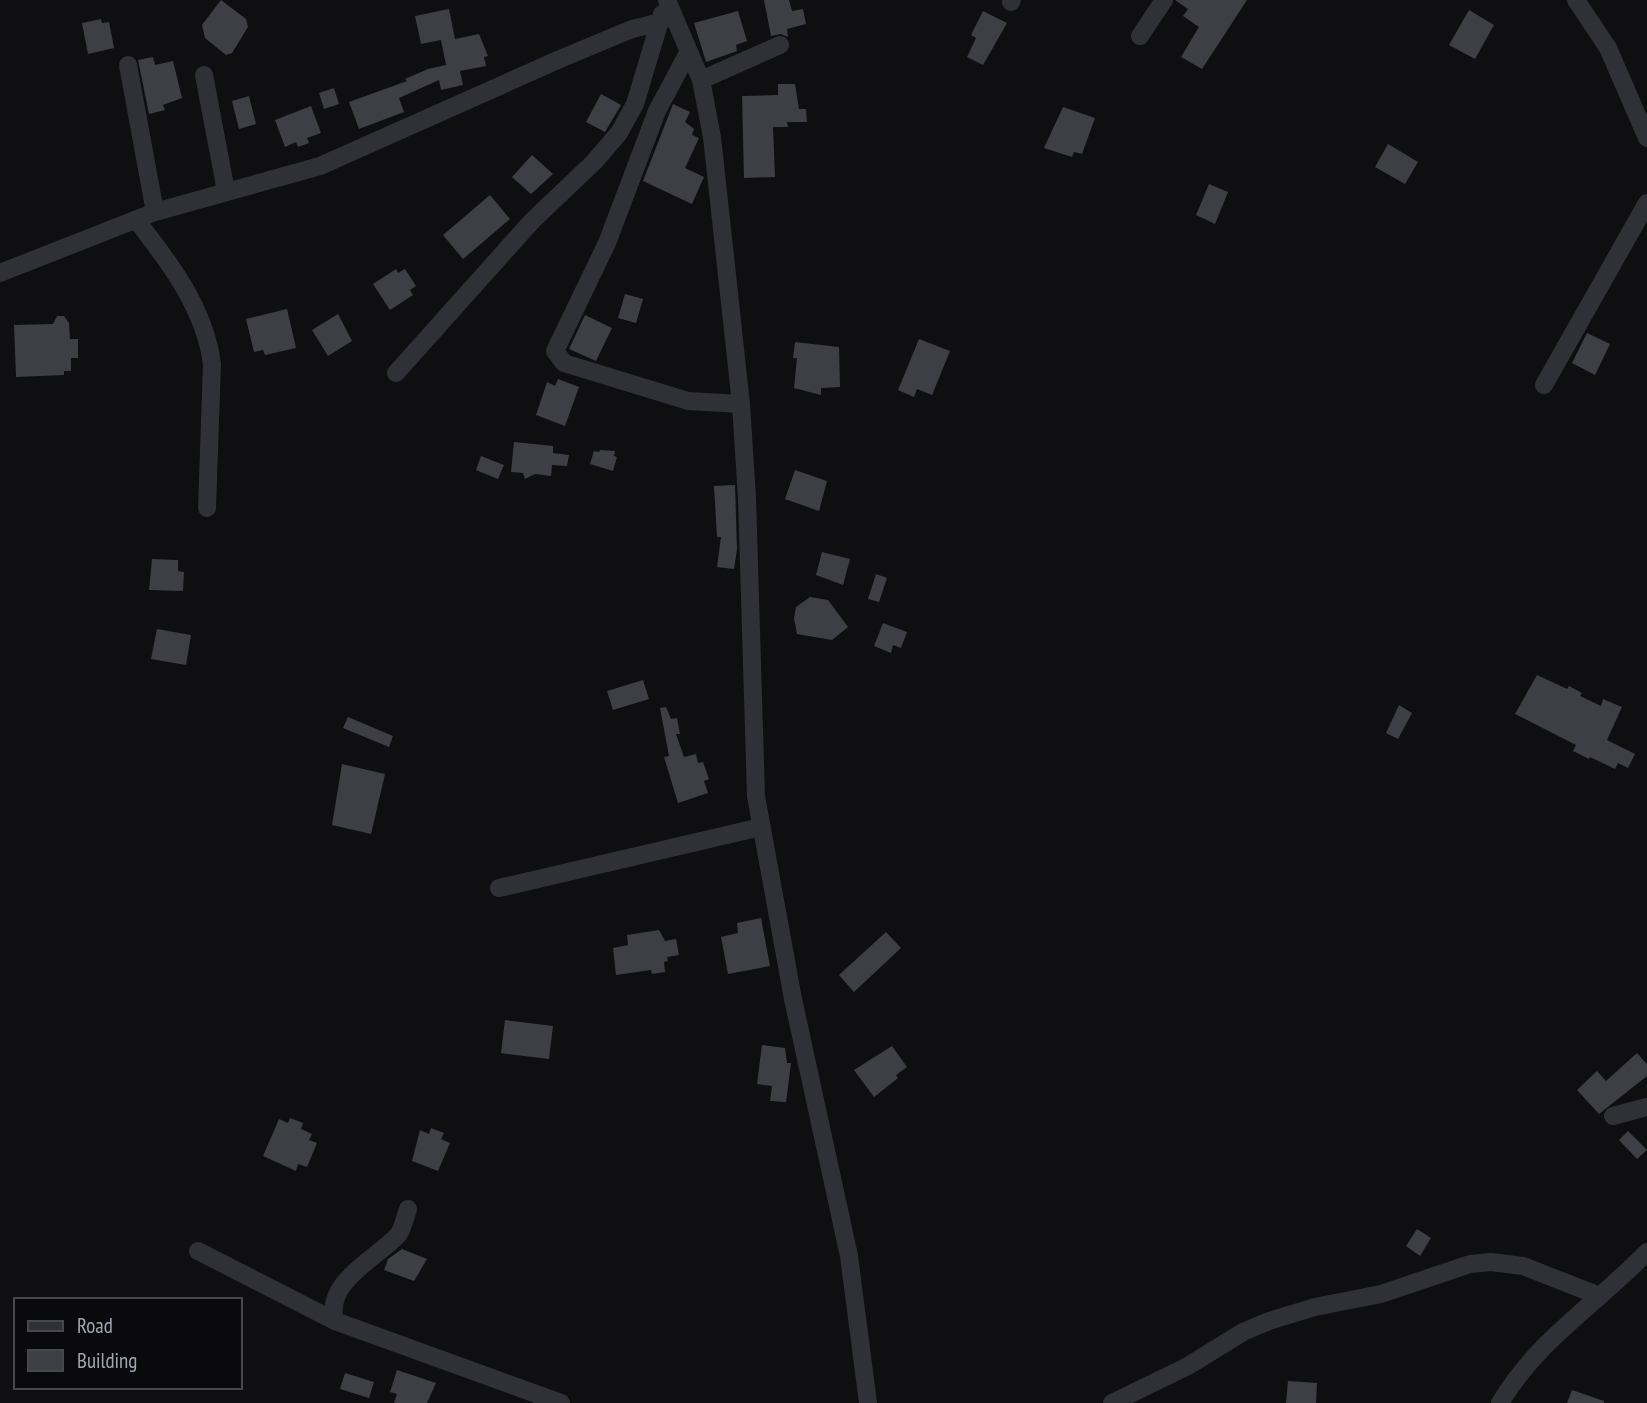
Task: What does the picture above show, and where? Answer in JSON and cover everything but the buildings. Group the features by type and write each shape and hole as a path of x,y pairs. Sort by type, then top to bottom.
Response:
{"street":[{"path":"396,373 532,221 594,162 619,133 635,104 649,49 661,22 665,0"},
{"path":"665,0 701,80 712,136 741,404 747,498 756,796 793,999 849,1256 868,1403"},
{"path":"1140,36 1164,0"},
{"path":"1576,0 1608,48 1647,138"},
{"path":"0,273 155,212 320,166 560,59 632,29 661,22"},
{"path":"701,80 780,45"},
{"path":"688,53 657,111 607,243 555,351 564,363 688,401 741,404"},
{"path":"128,65 155,212"},
{"path":"204,75 226,191"},
{"path":"1544,385 1647,203"},
{"path":"137,221 177,273 209,346 212,364 206,509"},
{"path":"499,888 761,827"},
{"path":"1613,1116 1647,1107"},
{"path":"335,1321 331,1309 338,1292 364,1262 400,1234 408,1209"},
{"path":"198,1251 335,1321 561,1403"},
{"path":"1500,1403 1525,1366 1597,1296 1645,1256"},
{"path":"1112,1403 1188,1366 1243,1332 1269,1321 1315,1307 1381,1294 1470,1264 1491,1262 1523,1266 1597,1296"}]}
